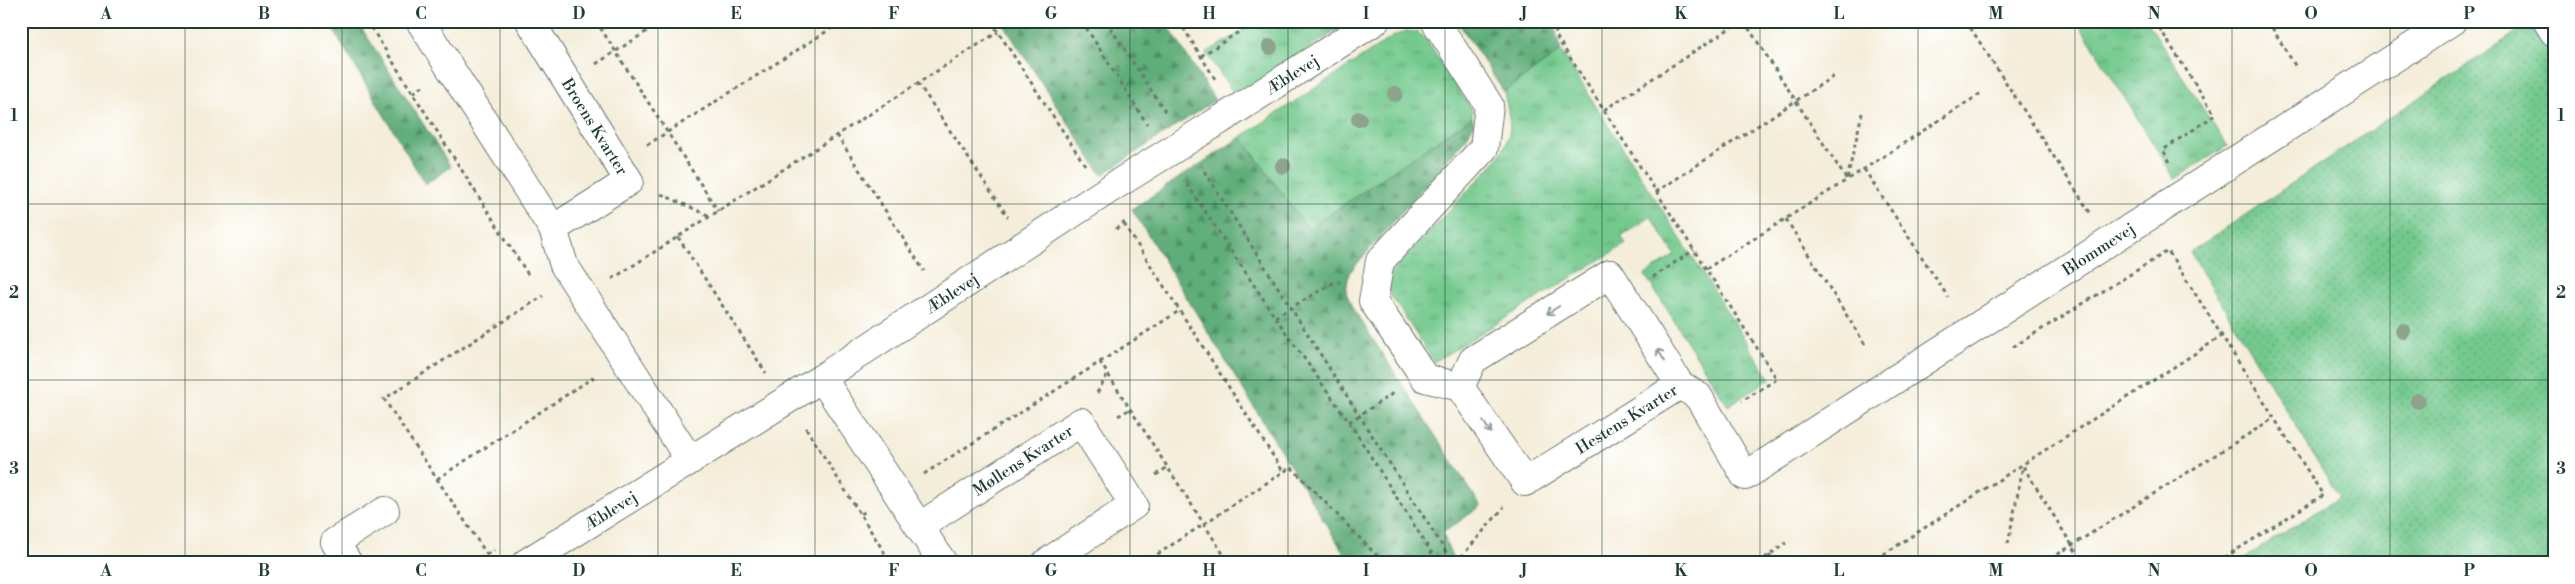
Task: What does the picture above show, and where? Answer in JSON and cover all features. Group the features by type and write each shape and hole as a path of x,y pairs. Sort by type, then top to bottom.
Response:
{"street":[{"path":"420,21 553,229 564,265 689,459"},
{"name":"Broens Kvarter","path":"530,21 629,180 553,229"},
{"name":"Æblevej","path":"526,563 689,459 822,378 1109,190 1375,21"},
{"path":"1435,21 1489,105 1484,148 1380,262 1373,301 1425,378 1460,387 1525,482"},
{"name":"Blommevej","path":"1712,421 1744,476 2452,21"},
{"path":"2547,21 2554,32"},
{"name":"Hestens Kvarter","path":"1460,387 1473,360 1610,274 1680,385 1525,482"},
{"path":"822,378 943,563"},
{"path":"1680,385 1698,396 1712,421"},
{"name":"Møllens Kvarter","path":"920,526 1081,422 1134,505 1046,563"},
{"path":"348,563 335,542 385,512"}],"path":[{"path":"367,21 532,280"},
{"path":"596,21 718,211"},
{"path":"615,52 663,21"},
{"path":"667,132 844,21"},
{"path":"991,21 1109,190"},
{"path":"1082,21 1149,127"},
{"path":"1106,21 1170,119"},
{"path":"1179,21 1201,56 1228,115"},
{"path":"1201,56 1256,21"},
{"path":"1556,21 1556,36 1776,379 1712,421"},
{"path":"1604,110 1742,21 1847,180"},
{"path":"1940,26 1948,21"},
{"path":"1966,21 2109,242"},
{"path":"2155,21 2215,115 2163,150 2188,191"},
{"path":"2268,21 2296,67"},
{"path":"584,297 998,32"},
{"path":"1656,192 1837,74"},
{"path":"918,82 1026,244"},
{"path":"1706,269 1983,92"},
{"path":"1847,180 1862,113"},
{"path":"837,135 942,300"},
{"path":"1202,168 1454,563 1525,482"},
{"path":"1864,169 1948,297"},
{"path":"629,180 710,216"},
{"path":"1187,184 1275,317 1349,422 1438,563"},
{"path":"1786,219 1866,346"},
{"path":"1124,224 1284,473"},
{"path":"678,237 784,402"},
{"path":"1624,296 1694,250"},
{"path":"2007,351 2168,251 2322,495 2216,563"},
{"path":"1275,317 1333,284"},
{"path":"537,288 548,304"},
{"path":"492,563 384,398 543,296"},
{"path":"1100,362 1180,310"},
{"path":"1870,563 2222,336"},
{"path":"589,369 599,384"},
{"path":"1349,422 1423,374"},
{"path":"437,479 594,377"},
{"path":"2044,563 2274,418"},
{"path":"803,424 892,563"},
{"path":"2008,544 2023,466"},
{"path":"2023,466 2083,563"},
{"path":"1144,563 1291,467 1384,563"},
{"path":"1206,524 1229,563"},
{"path":"1758,563 1786,543"},
{"path":"1769,555 1774,563"}],"green space":[{"path":"328,21 357,21 451,167 425,184"},
{"path":"1001,21 1165,21 1215,100 1102,175"},
{"path":"1259,21 1352,21 1235,95 1206,53"},
{"path":"1457,21 1553,21 1561,51 1504,92"},
{"path":"2077,21 2147,21 2227,146 2175,179"},
{"path":"2533,21 2554,21 2554,563 2237,563 2339,497 2190,252"},
{"path":"1406,31 1416,32 1425,38 1472,110 1472,117 1308,229 1241,137 1394,36"},
{"path":"1561,51 1770,379 1728,406 1645,275 1675,255 1651,217 1621,236 1626,244 1434,362 1388,291 1391,272 1494,163 1501,153 1510,129 1504,92"},
{"path":"1472,117 1474,123 1468,136 1349,273 1346,292 1352,307 1481,506 1443,533 1454,563 1350,563 1132,209 1241,137 1308,229"}]}
